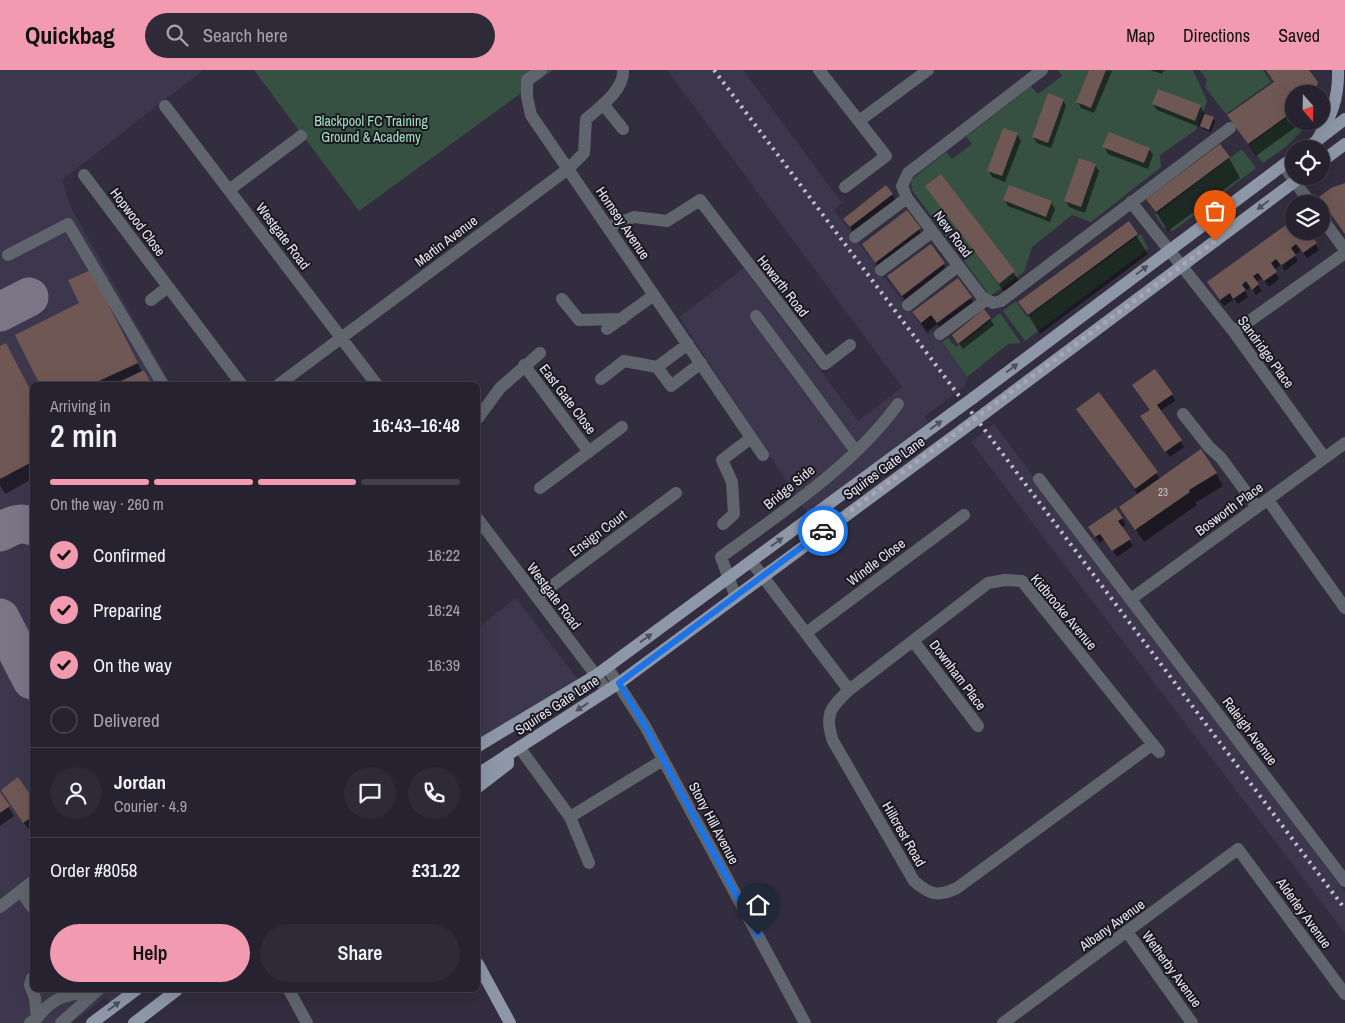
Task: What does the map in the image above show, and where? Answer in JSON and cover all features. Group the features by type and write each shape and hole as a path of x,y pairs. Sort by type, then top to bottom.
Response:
{"main road":[{"path":"1317,140 1334,108 1338,92 1338,70"},
{"path":"1317,140 1345,119"},
{"path":"1330,155 1345,144"},
{"path":"1330,157 1345,153"},
{"name":"Squires Gate Lane","path":"480,745 595,676 973,398 1283,166"},
{"name":"Squires Gate Lane","path":"480,773 619,683 735,595 962,430 1290,185"},
{"path":"480,785 508,764 508,754"},
{"path":"480,968 510,1023"},
{"path":"92,1023 133,992"},
{"path":"134,1023 174,992"}],"street":[{"name":"Hornsey Avenue","path":"541,70 528,80 527,97 531,115 763,455"},
{"path":"819,70 886,156 845,186"},
{"path":"859,121 928,70"},
{"path":"855,237 907,198 902,186 908,173 1042,70"},
{"name":"Martin Avenue","path":"342,337 568,169 584,153 586,119 611,98 623,72"},
{"path":"603,104 623,130"},
{"name":"Westgate Road","path":"165,106 375,382"},
{"path":"940,334 986,300 993,303 1001,301 1230,128"},
{"path":"229,190 300,136"},
{"name":"Hopwood Close","path":"84,175 240,382"},
{"name":"New Road","path":"907,198 986,300"},
{"name":"Howarth Road","path":"608,227 634,217 667,221 700,200 825,364 850,344"},
{"path":"1132,202 1170,250"},
{"path":"8,255 68,224 161,382"},
{"path":"1234,332 1345,252 1330,230"},
{"path":"881,270 932,232"},
{"name":"Sandridge Place","path":"1170,250 1234,332 1324,457"},
{"path":"908,304 958,266"},
{"path":"151,300 168,287"},
{"path":"607,329 654,295"},
{"path":"562,299 578,320 622,319"},
{"path":"756,316 856,450"},
{"path":"282,382 342,337"},
{"path":"657,367 688,344"},
{"name":"East Gate Close","path":"480,415 500,388 524,365 540,353"},
{"path":"601,379 624,361 657,367 671,386 701,364"},
{"name":"East Gate Close","path":"524,365 589,452"},
{"name":"Bridge Side","path":"735,595 727,578 721,557 794,503 856,450 886,420 898,404"},
{"path":"1183,414 1208,447 1221,458 1257,507"},
{"name":"East Gate Close","path":"540,488 622,427"},
{"path":"723,524 734,514 732,482 722,460 751,438"},
{"name":"Bosworth Place","path":"1132,600 1345,443"},
{"name":"Raleigh Avenue","path":"1039,478 1345,881"},
{"name":"Ensign Court","path":"537,597 676,492"},
{"path":"1268,500 1345,608"},
{"name":"Windle Close","path":"806,633 964,515"},
{"name":"Westgate Road","path":"480,522 607,690"},
{"path":"751,561 849,690"},
{"name":"Kidbrooke Avenue","path":"849,690 914,642 988,583 1004,580 1022,581 1156,748"},
{"name":"Downham Place","path":"914,642 978,726"},
{"name":"Stony Hill Avenue","path":"607,667 619,683 663,760 805,1023"},
{"name":"Hillcrest Road","path":"849,690 834,704 830,711 828,723 832,741 914,881 923,889 935,894 944,894 957,888 1156,748"},
{"path":"519,747 570,817 589,863"},
{"path":"570,817 663,760"},
{"name":"Albany Avenue","path":"1003,1023 1128,933 1238,849"},
{"name":"Alderley Avenue","path":"1238,849 1345,994"},
{"path":"0,906 30,884"},
{"path":"21,891 30,904"},
{"name":"Wetherby Avenue","path":"1128,933 1192,1023"},
{"path":"33,992 35,998 34,1020"},
{"path":"34,1020 49,1003 64,996 91,992"},
{"path":"62,1023 97,992"},
{"path":"290,992 307,1023"}],"shaded area":[{"path":"0,70 203,70 62,180 70,206 169,382 30,382 30,992 133,992 113,1008 106,997 71,1023 0,1023"},
{"path":"667,70 743,70 842,203 834,210 928,335 933,331 967,377 965,386 924,417 932,428 810,517 679,317 744,268 858,421 902,387"},
{"path":"994,424 1345,892 1345,933 971,442"},
{"path":"516,598 582,685 480,752 480,626"}],"green space":[{"name":"Blackpool FC Training Ground & Academy","path":"254,70 553,70 359,211"},
{"path":"1058,70 1193,70 1207,101 1196,130 1160,155 1161,167 1091,222 1072,215 1032,247 1024,272 990,296 912,190 911,180 946,152 952,159 972,144 966,137 1031,86 1038,94 1062,76"},
{"path":"1200,70 1263,70 1271,82 1226,114 1205,87 1207,80"},
{"path":"1285,119 1285,130 1302,130 1293,140 1285,140 1285,147 1263,163 1249,145"},
{"path":"1242,149 1256,168 1173,231 1163,227 1155,215"},
{"path":"1141,234 1148,249 1025,341 1003,311 1016,301 1027,317"},
{"path":"1000,313 1021,343 1008,344 967,377 942,342 948,338 956,347"}],"building":[{"path":"1089,70 1106,70 1091,108 1076,102"},
{"path":"1266,70 1309,70 1318,82 1317,85 1285,85 1285,117 1248,144 1227,115 1274,82"},
{"path":"1158,89 1201,105 1195,121 1152,104"},
{"path":"1048,93 1064,99 1048,143 1032,137"},
{"path":"1205,114 1214,117 1209,130 1200,126"},
{"path":"1003,128 1018,133 1002,176 987,171"},
{"path":"1109,132 1150,148 1144,163 1102,147"},
{"path":"1220,144 1230,157 1156,212 1146,199"},
{"path":"1079,158 1096,164 1081,207 1064,201"},
{"path":"941,174 1015,271 999,284 925,186"},
{"path":"1345,183 1345,234 1330,213 1330,195 1322,195 1331,188"},
{"path":"886,185 893,194 850,227 843,219"},
{"path":"1009,185 1052,201 1046,217 1003,200"},
{"path":"907,210 921,228 875,263 862,244"},
{"path":"1129,221 1138,234 1028,315 1018,302"},
{"path":"1285,226 1285,240 1315,240 1317,243 1303,253 1296,244 1291,248 1296,255 1281,265 1276,259 1271,263 1277,272 1264,281 1258,273 1253,276 1259,284 1252,290 1246,281 1242,285 1246,290 1233,299 1230,293 1220,300 1207,282"},
{"path":"931,244 945,263 902,296 887,276"},
{"path":"91,270 138,363 97,382 38,382 15,335 79,303 68,280"},
{"path":"958,278 972,297 937,323 931,315 921,323 912,312"},
{"path":"984,309 991,318 958,344 952,335"},
{"path":"6,343 30,389 30,463 0,479 0,346"},
{"path":"1155,369 1173,394 1157,405 1182,440 1165,452 1140,416 1150,410 1132,385"},
{"path":"144,370 150,382 119,382"},
{"path":"1099,392 1158,472 1135,489 1076,409"},
{"path":"1201,449 1217,473 1189,490 1190,492 1135,530 1119,507"},
{"path":"1116,508 1123,518 1118,521 1131,539 1112,551 1100,534 1095,537 1088,527"},
{"path":"18,777 30,794 30,818 23,823 1,790"},
{"path":"0,792 10,806 0,813"}],"taxiway":[{"path":"0,312 29,297"},
{"path":"0,532 20,524 30,526"},
{"path":"0,618 30,676"}],"railway":[{"path":"714,70 1345,909"}],"way so far":[{"path":"823,531 1215,241"}],"route":[{"path":"758,935 645,726 619,683 823,531"}]}
